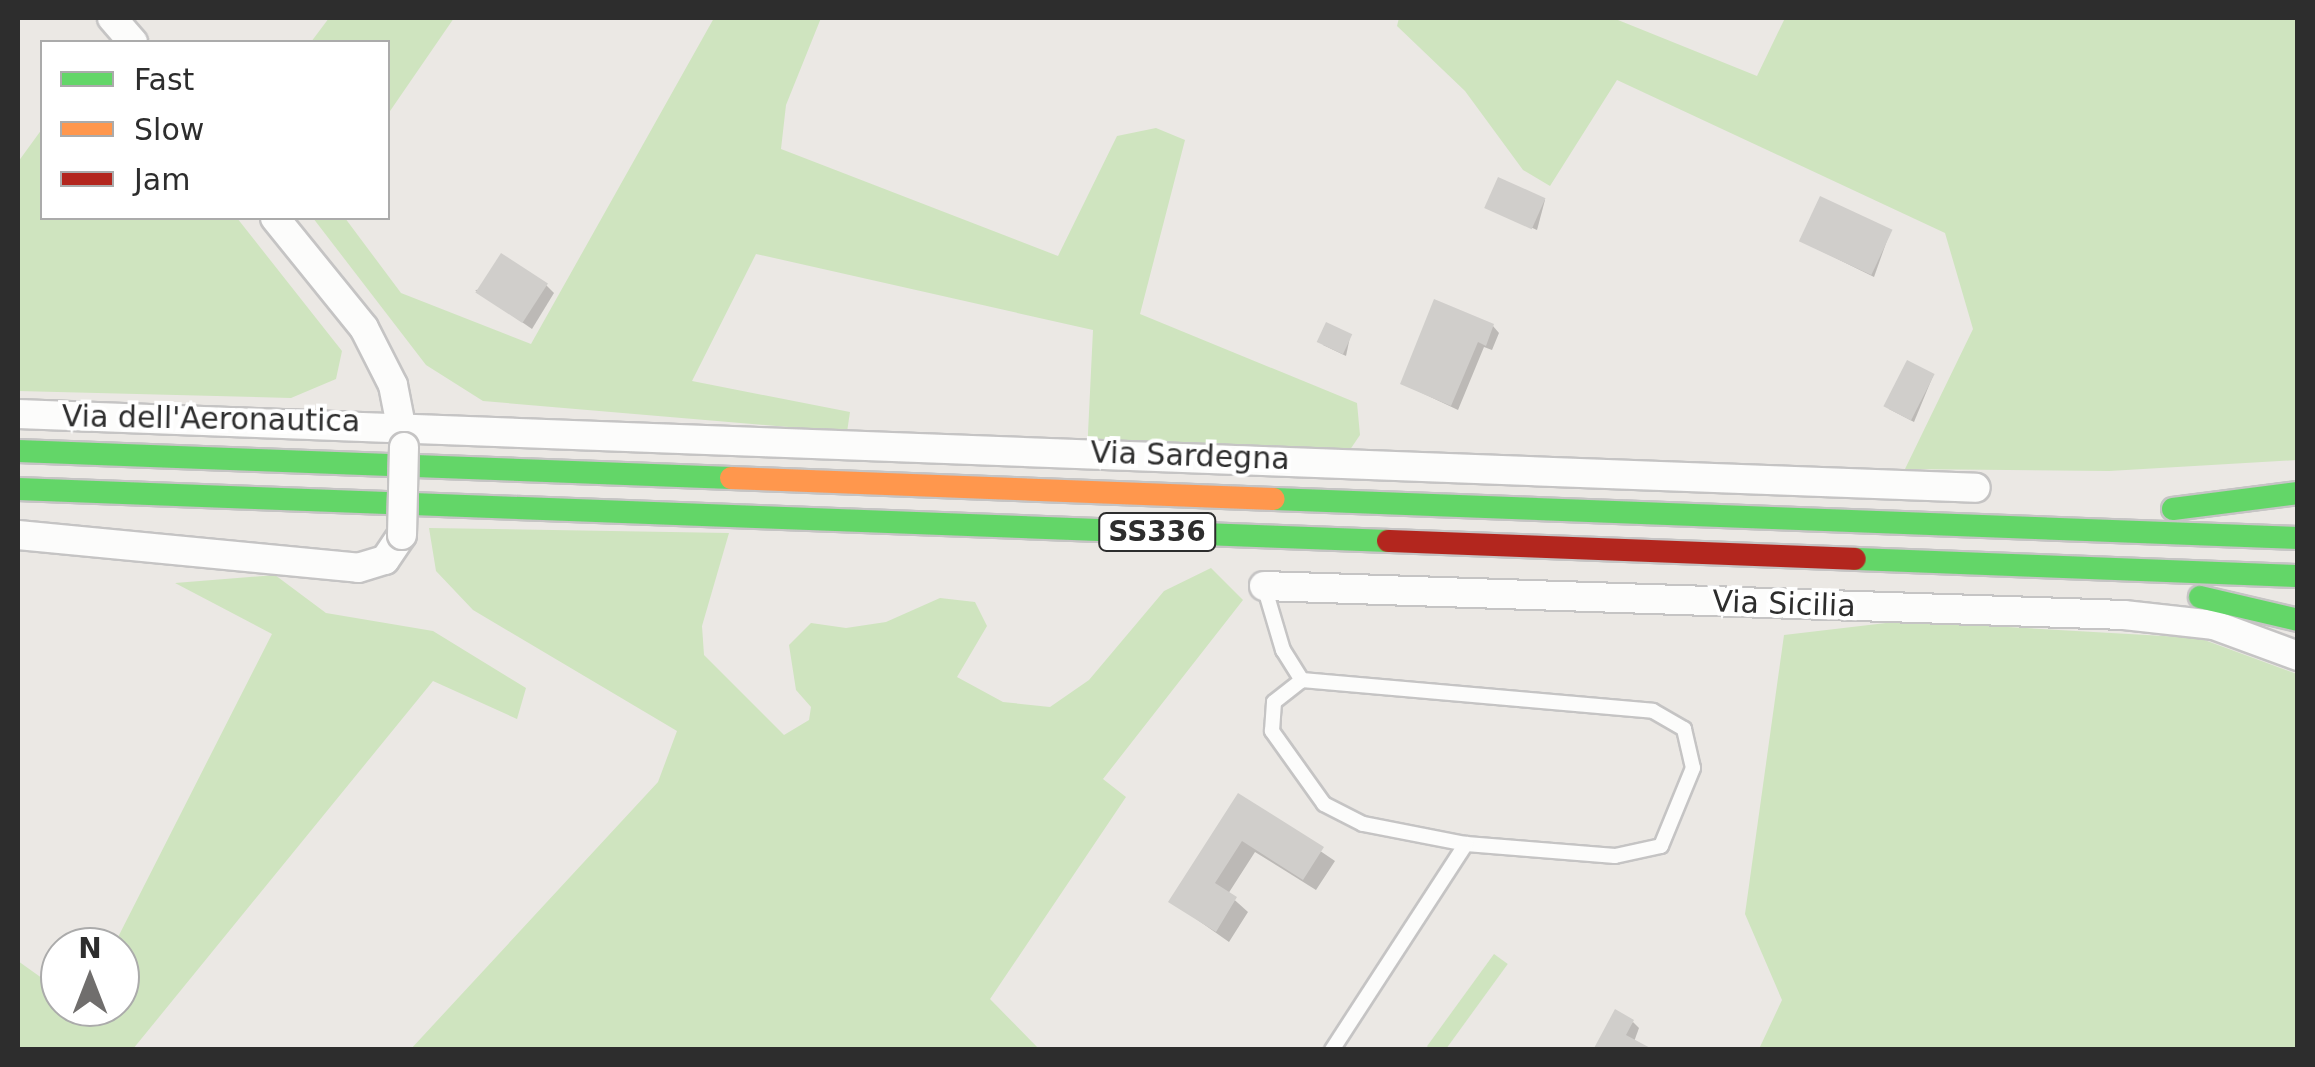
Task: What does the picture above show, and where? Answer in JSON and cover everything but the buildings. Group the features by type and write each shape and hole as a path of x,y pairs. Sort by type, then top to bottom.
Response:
{"highway":[{"name":"SS336","path":"18,451 2298,538"},
{"name":"SS336","path":"18,488 2298,576"},
{"path":"2031,527 2298,494"},
{"path":"2171,509 2298,509"},
{"path":"2028,566 2298,620"}],"street":[{"path":"112,18 131,40"},
{"path":"18,536 358,568 384,560 402,535 404,435 364,328 277,220"},
{"name":"Via dell'Aeronautica","path":"18,414 404,435"},
{"name":"Via Sardegna","path":"404,435 1976,488"},
{"name":"Via Sicilia","path":"1264,586 2124,615 2214,625 2298,656"}],"lane":[{"path":"1264,586 1283,650 1302,680"},
{"path":"1302,680 1653,711 1684,729 1692,768 1661,846 1616,856 1466,844 1364,824 1324,804 1272,731 1274,702 1302,680"},
{"path":"1332,1050 1466,844"}],"green space":[{"path":"329,18 454,18 390,111 390,40 312,40"},
{"path":"714,18 821,18 786,105 781,149 1058,256 1117,136 1156,128 1185,140 1140,314 1357,403 1360,435 1341,463 1087,454 1093,330 756,254 692,381 850,412 847,432 483,401 426,365 315,220 346,220 401,293 531,344"},
{"path":"1399,18 1613,18 1757,76 1785,18 2297,18 2297,460 2109,471 1905,469 1973,329 1945,233 1617,80 1550,186 1523,170 1465,91 1397,26"},
{"path":"40,132 40,220 239,220 342,351 336,379 291,398 18,391 18,162"},
{"path":"429,528 729,533 702,626 704,655 784,735 809,720 811,707 796,690 789,645 811,623 846,628 886,622 940,598 975,602 987,626 957,677 1003,702 1050,707 1089,680 1164,591 1211,568 1243,600 1103,779 1126,797 990,999 1039,1049 410,1050 658,782 677,731 473,610 436,571"},
{"path":"275,575 326,613 433,631 526,688 517,719 433,681 133,1049 18,1049 18,961 40,977 40,1027 140,1027 140,927 123,927 272,634 175,583"},
{"path":"1903,621 2199,638 2297,674 2297,1049 1759,1049 1782,1000 1745,914 1784,635"},
{"path":"1494,954 1508,964 1445,1050 1427,1046"}],"traffic: fast":[{"path":"18,451 731,478"},
{"path":"18,489 1388,541"},
{"path":"2173,509 2298,493"},
{"path":"1274,499 2298,538"},
{"path":"1855,559 2298,576"},
{"path":"2200,597 2298,620"}],"traffic: slow":[{"path":"731,478 1274,499"}],"traffic: jam":[{"path":"1388,541 1855,559"}]}
